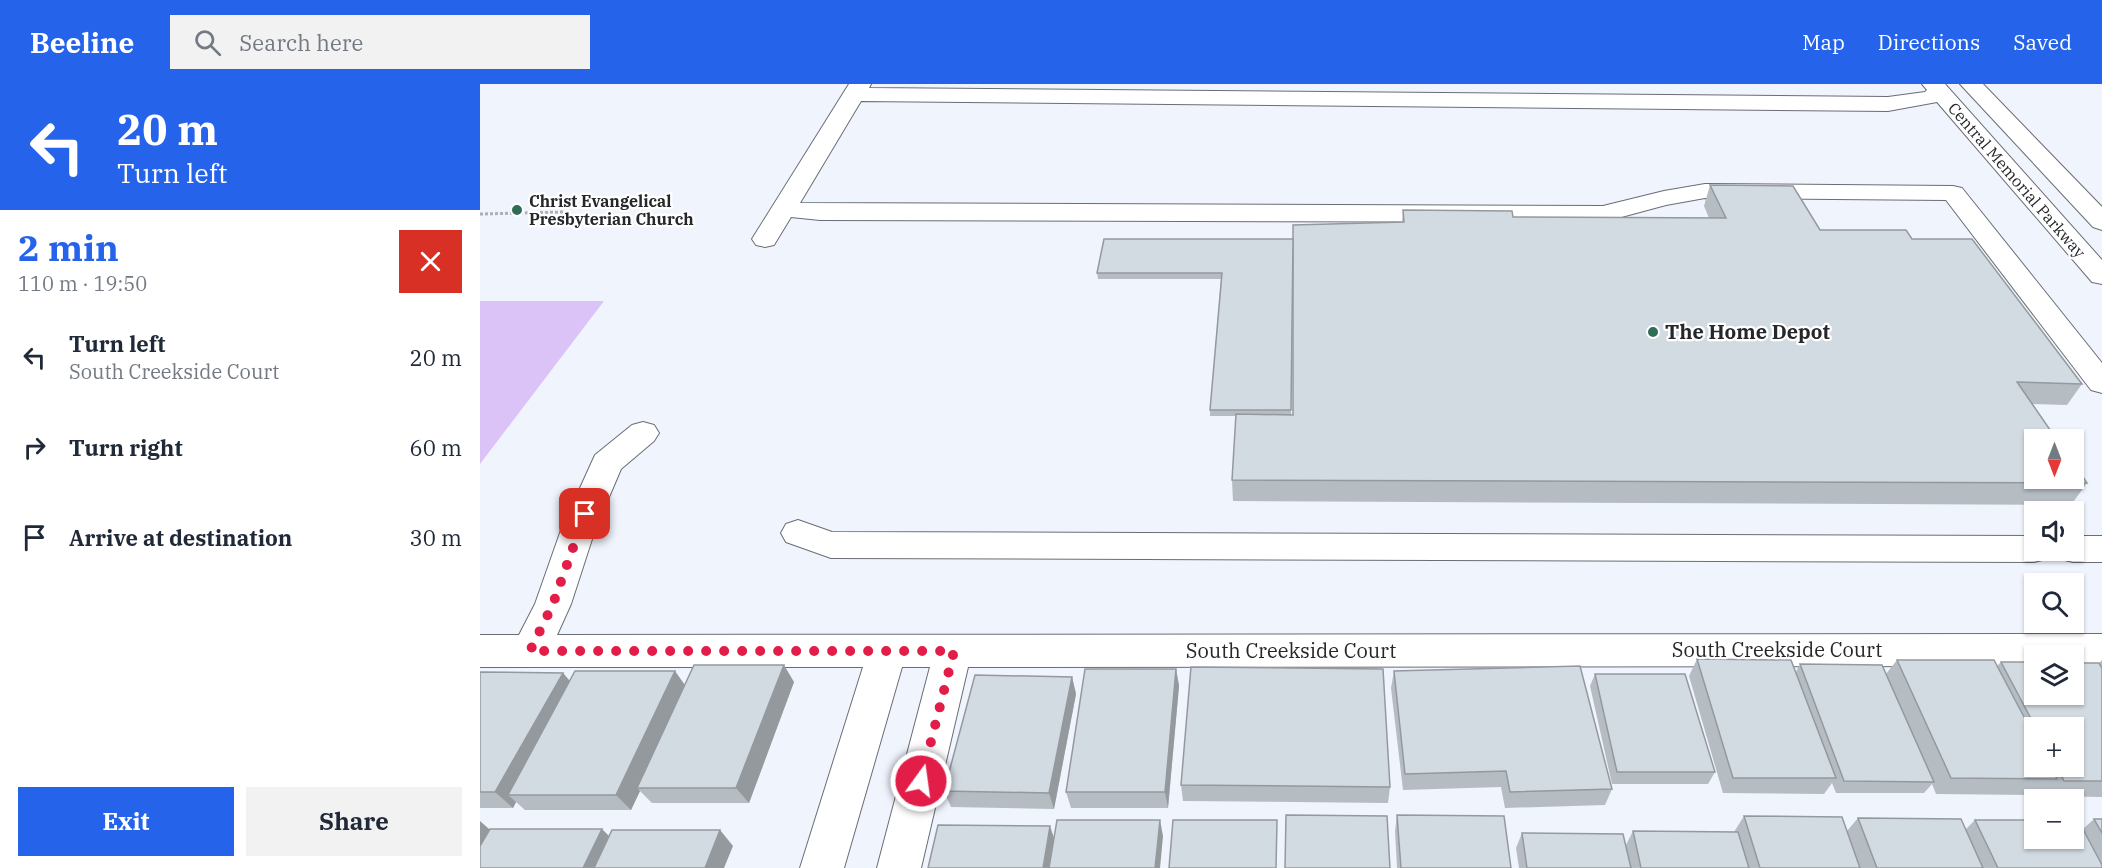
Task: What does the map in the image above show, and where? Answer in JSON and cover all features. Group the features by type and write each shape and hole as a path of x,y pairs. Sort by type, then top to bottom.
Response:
{"street":[{"name":"Central Memorial Parkway","path":"1971,84 2102,222"},
{"name":"Central Memorial Parkway","path":"1935,87 2102,276"},
{"path":"765,239 857,89 1372,92 1888,104 1932,97 1935,87"},
{"path":"784,209 820,212 1603,214 1664,198 1705,191 1953,193 2102,383"},
{"path":"530,651 553,604 578,530 607,463 643,433"},
{"path":"798,533 831,545 2024,549"},
{"path":"2084,549 2102,549"},
{"name":"South Creekside Court","path":"480,651 2102,650"},
{"path":"822,868 887,651"},
{"path":"898,868 954,651"}],"path":[{"path":"480,214 565,212"}],"shaded area":[{"path":"480,301 604,301 480,464"}],"building":[{"name":"The Home Depot","path":"1710,185 1793,186 1820,230 1906,230 1912,239 1972,239 2082,384 2017,382 2049,429 2024,429 2024,483 1232,480 1236,414 1293,415 1293,225 1404,222 1403,210 1512,211 1513,217 1726,218"},
{"path":"1104,239 1293,239 1291,410 1210,410 1222,273 1097,273"},
{"path":"1697,659 1791,660 1836,778 1733,778"},
{"path":"1897,660 1994,660 2024,717 2024,777 2056,777 2057,779 1951,778"},
{"path":"2001,662 2024,662 2024,705 2084,705 2084,663 2099,663 2102,668 2102,781 2064,781 2062,777 2084,777 2084,717 2030,717"},
{"path":"1800,664 1882,665 1934,782 1844,781"},
{"path":"694,665 784,665 736,788 637,788"},
{"path":"1580,666 1612,789 1510,792 1506,771 1405,774 1394,671"},
{"path":"1191,667 1383,669 1390,787 1181,785"},
{"path":"1085,669 1176,669 1165,792 1066,792"},
{"path":"575,671 675,671 616,795 508,795"},
{"path":"480,672 563,673 495,792 480,792"},
{"path":"1595,674 1685,674 1715,772 1617,772"},
{"path":"975,675 1072,677 1049,793 944,791"},
{"path":"1286,815 1387,816 1390,868 1285,868"},
{"path":"1397,815 1504,816 1511,868 1401,868"},
{"path":"1744,816 1842,817 1860,868 1760,868"},
{"path":"1858,818 1961,819 1983,868 1877,868"},
{"path":"2094,819 2102,819 2102,833"},
{"path":"1057,820 1160,820 1155,868 1049,868"},
{"path":"1173,820 1277,820 1276,868 1169,868"},
{"path":"1975,820 2024,820 2024,849 2084,849 2084,831 2102,865 2102,868 1998,868"},
{"path":"938,825 1050,826 1043,868 928,868"},
{"path":"490,829 602,829 583,868 480,868 480,846"},
{"path":"612,830 720,830 705,868 594,868"},
{"path":"1633,831 1738,832 1749,868 1641,868"},
{"path":"1522,833 1623,834 1631,868 1527,868"}],"place":[{"name":"Christ Evangelical Presbyterian Church","path":"517,210"},
{"name":"The Home Depot","path":"1653,332"}],"route":[{"path":"585,514 553,604 530,651 954,651 921,781"}]}
